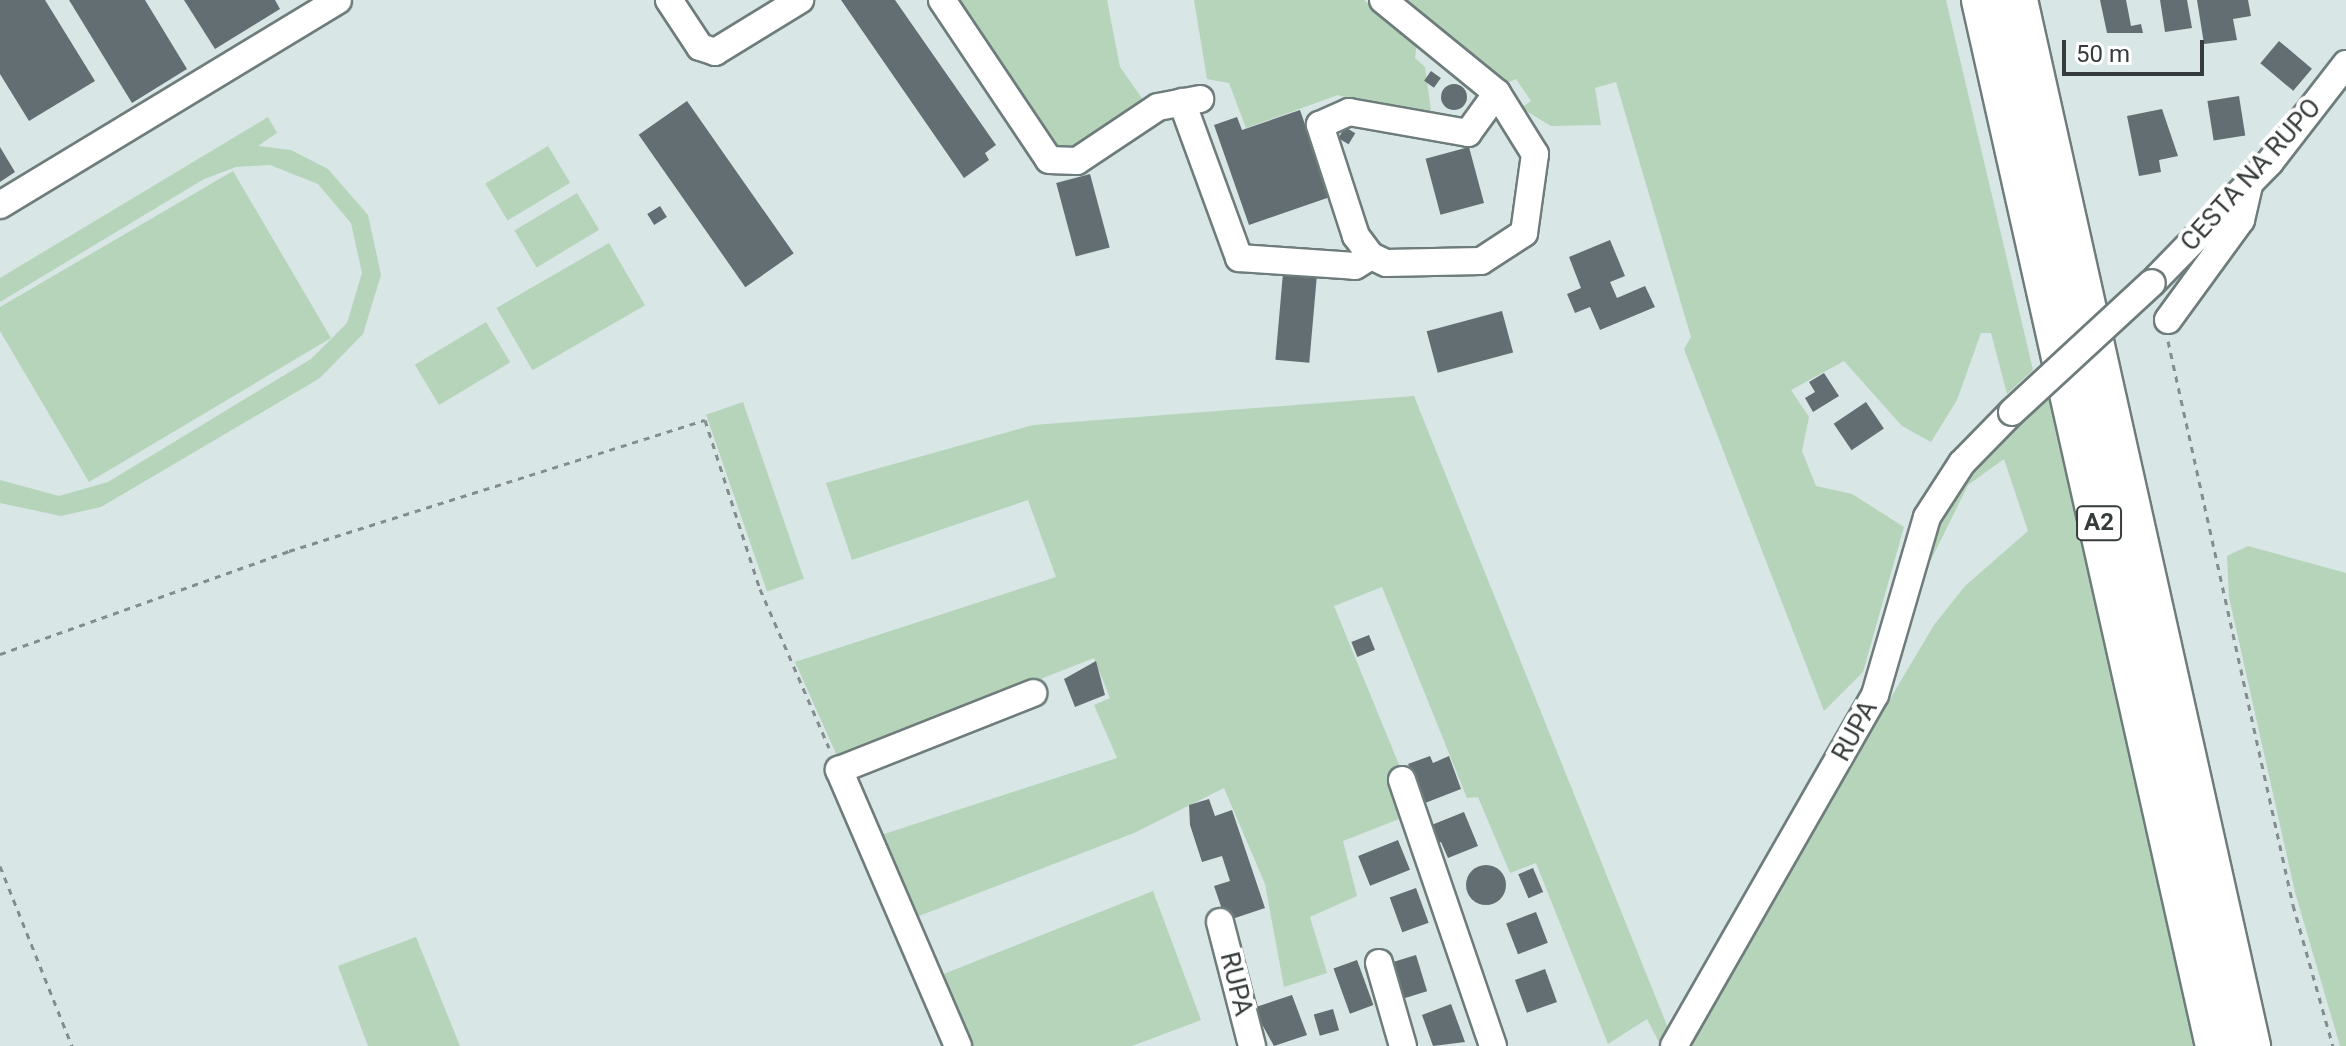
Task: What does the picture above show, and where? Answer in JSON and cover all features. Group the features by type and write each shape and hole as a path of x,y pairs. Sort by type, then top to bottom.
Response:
{"highway":[{"name":"A2","path":"1981,0 2215,1046"},
{"name":"A2","path":"2018,0 2251,1046"}],"street":[{"path":"0,205 338,0"},
{"path":"669,0 700,47 715,52 800,0"},
{"path":"942,0 1049,160 1077,161 1158,107 1191,100 1239,258 1355,266 1371,256"},
{"path":"1383,0 1497,93 1535,154 1524,233 1481,261 1386,263 1371,256 1356,236 1320,125 1349,112 1468,133 1497,93"},
{"name":"CESTA NA RUPO","path":"2012,412 2152,283 2249,185 2346,64"},
{"path":"2168,320 2241,220 2249,185"},
{"name":"RUPA","path":"1674,1046 1875,695 1927,517 1962,463 2012,412"},
{"path":"958,1046 839,770 1033,693"},
{"path":"1402,780 1493,1046"},
{"name":"RUPA","path":"1220,922 1252,1046"},
{"path":"1379,963 1403,1046"}],"path":[{"path":"2168,320 2293,905 2333,1046"},
{"path":"0,654 289,551 705,420 760,589 839,770"},
{"path":"0,866 72,1046"}],"green space":[{"path":"951,0 1107,0 1120,67 1144,101 1065,151 1051,148"},
{"path":"1194,0 1364,0 1417,42 1415,58 1425,67 1431,110 1425,118 1338,95 1246,128 1229,83 1207,79"},
{"path":"1393,0 1946,0 2033,370 2007,394 1991,333 1981,333 1957,400 1931,442 1902,426 1844,361 1791,390 1809,417 1802,451 1816,486 1852,494 1904,527 1863,672 1824,711 1684,349 1691,337 1616,82 1595,88 1601,125 1551,126 1521,108 1531,101 1516,79 1507,83"},
{"path":"268,117 277,133 258,146 291,150 328,169 368,215 381,275 363,334 320,378 101,507 61,516 0,503 0,480 59,496 108,482 311,359 347,323 362,273 351,223 318,184 270,165 236,167 204,179 0,302 0,278"},
{"path":"548,146 570,183 508,220 485,184"},
{"path":"233,171 331,338 89,482 0,331 0,307"},
{"path":"577,193 599,230 537,267 514,231"},
{"path":"609,243 645,305 532,370 496,308"},
{"path":"486,322 510,362 439,405 415,365"},
{"path":"1414,396 1670,1033 1661,1046 1647,1019 1608,1044 1536,863 1510,873 1478,797 1467,798 1382,587 1334,606 1402,772 1404,817 1343,841 1357,896 1310,917 1327,973 1284,987 1265,884 1224,788 1134,833 906,921 872,838 1117,758 1094,705 1110,698 1094,658 838,758 795,662 1056,577 1028,500 852,560 826,483 1033,425"},
{"path":"2051,397 2196,1046 1684,1046 1934,625 1965,586 2028,531 2004,459 1968,485 1931,560 1923,557 1934,521 1958,483"},
{"path":"743,402 804,579 767,592 706,415"},
{"path":"2248,546 2346,573 2346,1046 2340,1046 2295,892 2229,597 2227,556"},
{"path":"1153,891 1201,1020 1132,1046 962,1046 931,979"},
{"path":"416,937 460,1046 368,1046 338,966"}],"building":[{"path":"0,0 45,0 95,81 29,121 0,74"},
{"path":"69,0 145,0 187,69 132,103"},
{"path":"184,0 275,0 280,9 215,49"},
{"path":"841,0 895,0 996,145 985,153 989,160 964,178"},
{"path":"2100,0 2126,0 2131,26 2141,24 2143,33 2107,33"},
{"path":"2160,0 2187,0 2192,28 2165,32"},
{"path":"2197,0 2248,0 2251,16 2233,19 2237,40 2204,44"},
{"path":"2279,41 2312,69 2293,91 2260,63"},
{"path":"1431,71 1441,78 1434,88 1424,81"},
{"path":"1454,84 1463,88 1467,97 1463,106 1454,110 1445,106 1441,97 1445,88"},
{"path":"2239,96 2245,136 2214,141 2207,101"},
{"path":"687,101 794,253 745,287 639,135"},
{"path":"2162,109 2178,156 2159,160 2161,172 2139,176 2127,116"},
{"path":"1300,110 1330,197 1249,225 1214,125 1237,117 1242,130"},
{"path":"1345,127 1355,133 1349,144 1338,138"},
{"path":"0,147 15,172 0,182"},
{"path":"1469,147 1484,203 1441,215 1426,159"},
{"path":"1090,174 1110,247 1076,256 1056,183"},
{"path":"660,206 667,217 654,225 647,214"},
{"path":"1610,240 1625,276 1610,282 1617,298 1645,286 1655,307 1600,330 1590,307 1575,313 1567,294 1581,288 1569,257"},
{"path":"1283,273 1317,276 1309,363 1275,360"},
{"path":"1502,311 1513,353 1438,373 1427,331"},
{"path":"1824,373 1839,396 1813,412 1805,398 1815,392 1809,382"},
{"path":"1866,402 1884,429 1852,450 1834,424"},
{"path":"1369,635 1375,650 1357,657 1351,642"},
{"path":"1096,661 1105,695 1075,707 1064,679"},
{"path":"1430,756 1433,763 1449,756 1461,789 1425,803 1408,764"},
{"path":"1209,799 1215,816 1232,810 1265,908 1226,921 1214,886 1230,881 1222,856 1202,862 1190,825 1189,805"},
{"path":"1464,812 1478,846 1448,858 1441,842 1431,846 1424,828"},
{"path":"1398,840 1410,870 1370,886 1358,856"},
{"path":"1486,865 1500,871 1506,885 1500,899 1486,905 1472,899 1466,885 1472,871"},
{"path":"1533,868 1543,892 1528,898 1518,874"},
{"path":"1416,888 1429,923 1402,932 1390,898"},
{"path":"1536,912 1548,943 1518,954 1506,923"},
{"path":"1416,955 1427,991 1399,1000 1388,963"},
{"path":"1357,960 1373,1005 1350,1014 1334,969"},
{"path":"1545,969 1557,1002 1527,1013 1515,980"},
{"path":"1292,995 1307,1035 1274,1046 1253,1008"},
{"path":"1451,1004 1465,1042 1433,1046 1422,1015"},
{"path":"1333,1009 1339,1030 1320,1036 1314,1015"}]}
